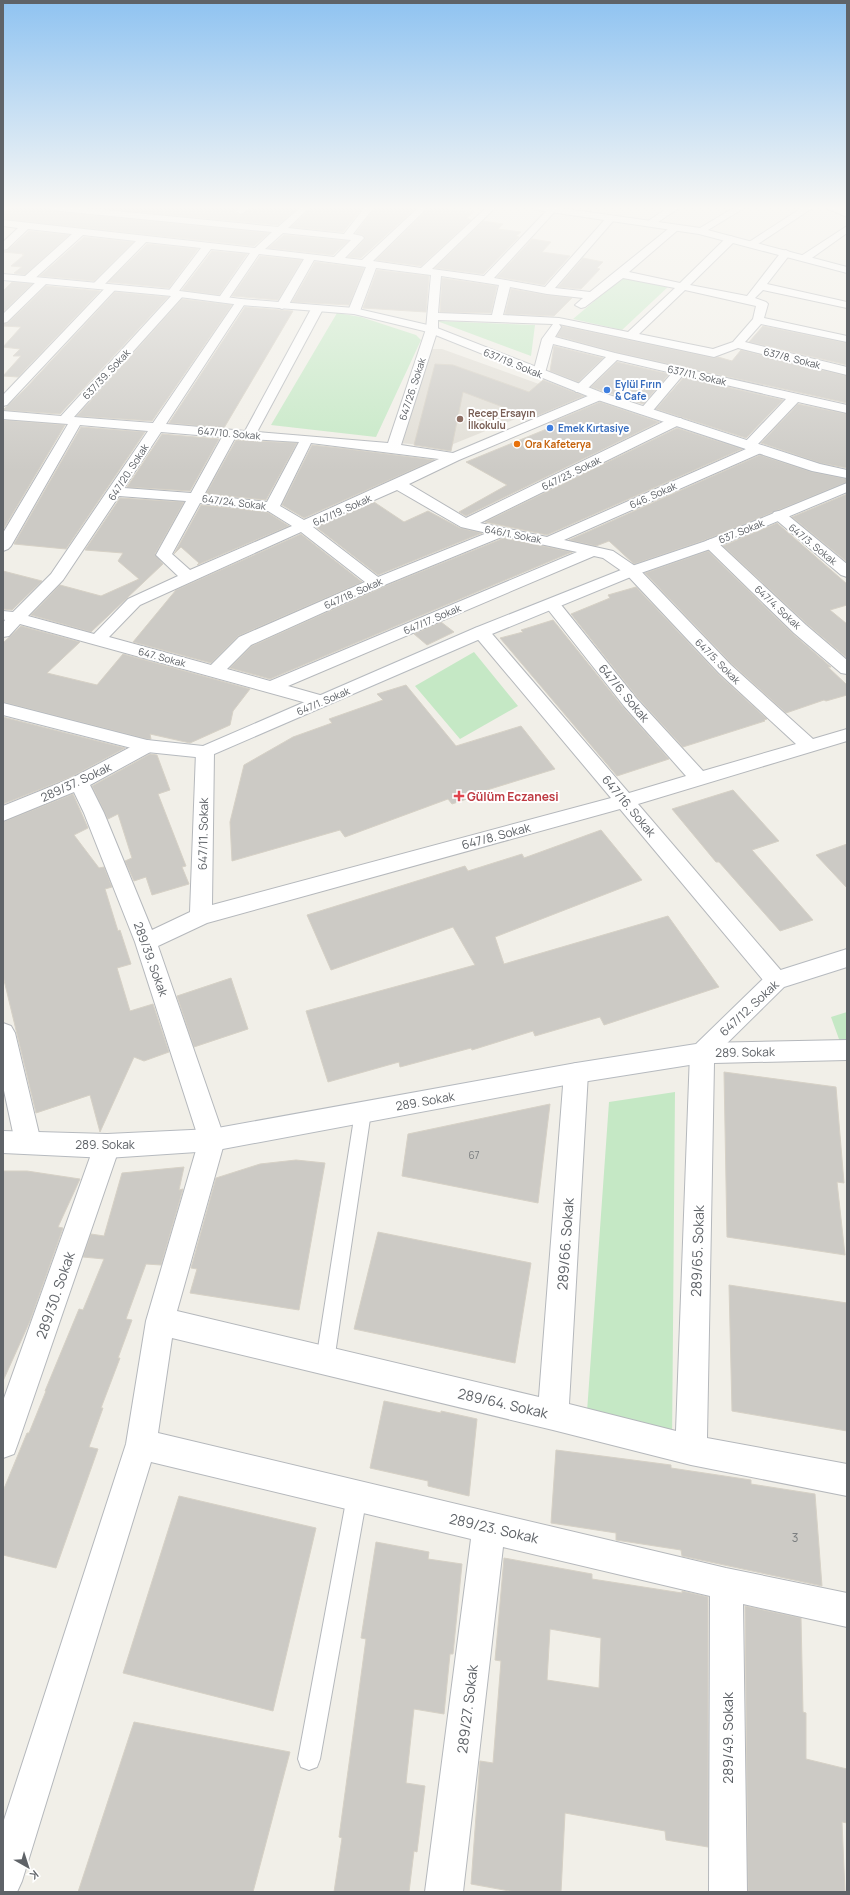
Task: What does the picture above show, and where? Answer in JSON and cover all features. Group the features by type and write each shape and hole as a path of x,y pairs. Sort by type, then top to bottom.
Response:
{"street":[{"path":"3,320 29,295"},
{"path":"3,402 104,295"},
{"name":"637/39. Sokak","path":"3,546 71,419 174,295"},
{"name":"637/19. Sokak","path":"195,295 241,302 354,312 432,329 599,396 817,468 847,474"},
{"path":"223,299 226,295"},
{"path":"282,306 288,295"},
{"path":"354,312 359,295"},
{"name":"647/26. Sokak","path":"393,448 432,329 434,295"},
{"path":"497,319 502,295"},
{"path":"588,295 593,296"},
{"path":"630,336 673,295"},
{"path":"432,316 559,321 714,353 737,344 758,320 762,304 725,295"},
{"path":"749,300 753,295"},
{"path":"803,295 847,305"},
{"path":"539,373 548,339 559,321 593,296"},
{"name":"647/20. Sokak","path":"3,632 10,616 57,577 241,302"},
{"path":"3,307 16,308"},
{"path":"249,435 317,309"},
{"path":"758,320 847,339"},
{"name":"637/11. Sokak","path":"548,339 614,356 847,409"},
{"name":"637/8. Sokak","path":"737,344 847,372"},
{"path":"580,388 614,356"},
{"path":"645,411 680,371"},
{"name":"647/19. Sokak","path":"97,640 134,602 398,484 454,457 599,396"},
{"path":"753,447 795,398"},
{"name":"647/10. Sokak","path":"5,417 71,419 230,434 307,438 454,457"},
{"name":"647/23. Sokak","path":"466,524 676,422"},
{"path":"188,577 164,555 230,434"},
{"path":"272,506 307,438"},
{"name":"646. Sokak","path":"549,541 753,447"},
{"name":"646/1. Sokak","path":"398,484 466,524 608,554 632,571"},
{"name":"637. Sokak","path":"632,571 711,544 846,489"},
{"name":"647/24. Sokak","path":"115,491 272,506 304,526 376,583"},
{"name":"647/3. Sokak","path":"779,516 847,572"},
{"name":"647/18. Sokak","path":"215,671 245,641 376,583 502,532"},
{"name":"647/4. Sokak","path":"711,544 800,629 847,668"},
{"name":"647/17. Sokak","path":"271,687 592,551"},
{"name":"647/1. Sokak","path":"3,709 147,746 205,752 481,632 632,571"},
{"name":"647/5. Sokak","path":"632,571 725,669 809,746"},
{"name":"647/6. Sokak","path":"552,604 630,702 699,779"},
{"name":"647. Sokak","path":"10,616 321,701"},
{"name":"647/16. Sokak","path":"481,632 776,980"},
{"name":"647/8. Sokak","path":"146,942 201,916 625,801 847,735"},
{"name":"289/37. Sokak","path":"3,814 79,782 147,746"},
{"name":"647/11. Sokak","path":"201,916 205,752"},
{"name":"289/39. Sokak","path":"79,782 94,813 146,942 212,1140"},
{"name":"647/12. Sokak","path":"702,1053 776,980 847,958"},
{"path":"3,1033 28,1142"},
{"name":"289. Sokak","path":"3,1142 107,1146 212,1140 576,1073 702,1053 847,1050"},
{"name":"289/65. Sokak","path":"691,1450 702,1053"},
{"name":"289/66. Sokak","path":"553,1415 576,1073"},
{"path":"3,1881 141,1444 160,1321 212,1140"},
{"name":"289/30. Sokak","path":"3,1443 107,1146"},
{"name":"289/64. Sokak","path":"160,1321 553,1415 691,1450 847,1480"},
{"name":"289/23. Sokak","path":"141,1444 726,1584 847,1610"},
{"name":"289/27. Sokak","path":"444,1892 489,1527"},
{"name":"289/49. Sokak","path":"726,1584 728,1892"}],"lane":[{"path":"326,1361 363,1112"},
{"path":"309,1759 357,1496"}],"shaded area":[{"name":"Recep Ersayın İlkokulu","path":"431,349 442,349 572,396 446,447 399,443"}],"green space":[{"path":"601,295 659,295 622,330 573,319"},
{"path":"337,313 361,317 416,335 421,340 376,437 271,425"},
{"path":"437,321 535,325 531,356"},
{"path":"474,652 518,706 460,739 415,686"},
{"path":"847,1012 847,1053 844,1053 831,1017"},
{"path":"675,1092 672,1446 586,1426 609,1102"}],"building":[{"path":"3,295 20,295 3,312"},
{"path":"36,295 96,295 18,377 3,376 21,356 13,356 20,349 3,347 21,327 3,326 3,324 8,323"},
{"path":"112,295 168,297 60,414 3,410 25,389"},
{"path":"232,295 281,295 278,300"},
{"path":"296,295 353,295 349,305 292,302"},
{"path":"368,295 427,295 426,312 363,308"},
{"path":"441,295 495,295 491,313 440,312"},
{"path":"509,295 551,295 572,298 554,316 505,314"},
{"path":"182,299 232,305 152,421 77,416"},
{"path":"245,307 293,311 224,428 169,423"},
{"path":"562,326 732,361 741,350 847,376 847,403 615,352 557,336"},
{"path":"763,326 847,343 847,365 749,342"},
{"path":"554,346 603,358 578,382 550,371"},
{"path":"617,362 669,374 643,404 591,387"},
{"path":"435,364 453,365 529,392 543,380 584,396 532,418 463,392 451,451 414,445"},
{"path":"684,377 783,400 746,438 656,409"},
{"path":"600,402 659,422 466,516 459,512 507,485 466,462 554,426 548,424"},
{"path":"798,404 847,414 847,468 820,463 761,443"},
{"path":"3,420 65,425 3,530"},
{"path":"81,427 145,432 66,549 14,544"},
{"path":"677,428 742,449 547,535 485,522"},
{"path":"162,434 219,439 190,491 127,487"},
{"path":"236,440 297,443 266,500 206,494"},
{"path":"312,445 434,460 304,518 282,505"},
{"path":"760,455 812,472 847,479 847,482 705,540 634,564 609,541 596,546 569,540"},
{"path":"847,494 847,562 792,517"},
{"path":"120,498 184,502 155,554 163,564 91,632 31,615 60,585 101,596 139,579 118,561 123,553 85,550"},
{"path":"374,502 404,522 428,511 460,528 482,533 378,575 316,527"},
{"path":"201,505 267,512 289,526 197,565 199,563 181,547 174,554"},
{"path":"777,523 847,584 847,605 830,610 847,624 847,658 807,624 723,546"},
{"path":"301,534 362,582 238,636 211,663 133,642 176,590"},
{"path":"504,538 572,552 270,679 230,668 252,646 383,587"},
{"path":"708,551 793,634 831,667 828,667 847,685 847,695 826,701 824,700 786,713 732,664 645,573"},
{"path":"3,571 42,581 12,610 3,609"},
{"path":"636,587 718,674 767,719 764,720 765,721 683,747 637,697 571,614 610,598 608,595"},
{"path":"553,620 623,707 669,759 617,776 500,638 523,632 521,630"},
{"path":"441,622 454,632 427,645 414,634"},
{"path":"21,626 80,642 47,673 97,685 123,654 250,689 233,711 230,725 190,743 150,734 151,739 147,739 3,702 3,643"},
{"path":"406,685 456,746 521,726 555,769 487,790 488,792 452,804 448,799 345,837 340,830 232,861 230,822 244,765 293,737 332,723 329,719 383,700 377,694"},
{"path":"3,717 125,748 71,777 3,804"},
{"path":"150,754 157,755 170,790 158,794 186,866 182,867 189,884 152,895 146,877 134,881 125,861 132,858 118,814 108,819 92,786"},
{"path":"733,790 779,841 752,850 813,920 780,931 719,862 716,862 672,809"},
{"path":"73,794 88,828 74,835 99,868 104,867 112,887 105,889 118,931 120,930 131,964 117,968 130,1011 153,1004 169,1052 144,1061 134,1057 100,1132 90,1095 36,1113 3,976 3,822"},
{"path":"601,830 642,880 495,937 504,964 668,916 719,987 604,1025 600,1017 535,1036 533,1031 472,1050 471,1048 400,1067 399,1062 328,1082 306,1011 475,965 453,927 331,970 307,915 465,866 468,871 522,854 524,858"},
{"path":"847,844 847,888 816,855"},
{"path":"231,978 248,1029 194,1047 177,996"},
{"path":"724,1072 836,1087 844,1183 837,1182 845,1255 727,1237"},
{"path":"550,1104 538,1203 402,1176 408,1134"},
{"path":"296,1160 325,1163 299,1310 190,1293 197,1269 191,1268 216,1178 260,1164"},
{"path":"184,1167 179,1190 183,1189 161,1265 146,1264 126,1319 132,1320 89,1447 98,1449 56,1568 3,1555 3,1491 27,1433 29,1433 79,1309 83,1310 104,1259 83,1257 91,1234 104,1236 122,1173"},
{"path":"3,1171 27,1171 80,1179 58,1227 63,1228 30,1321 3,1381"},
{"path":"378,1232 531,1263 515,1363 354,1329"},
{"path":"729,1285 847,1303 847,1431 732,1411"},
{"path":"384,1401 477,1419 469,1496 428,1486 428,1481 370,1468"},
{"path":"556,1450 671,1465 671,1468 751,1480 751,1484 815,1494 822,1586 682,1556 681,1550 616,1540 616,1533 551,1523"},
{"path":"179,1496 316,1528 273,1711 123,1673"},
{"path":"376,1542 429,1552 428,1559 462,1564 453,1654 450,1654 444,1714 414,1709 406,1783 425,1786 417,1852 414,1851 409,1892 334,1892 342,1838 339,1837 366,1639 361,1638"},
{"path":"504,1558 592,1574 592,1579 682,1593 682,1591 708,1597 708,1847 666,1840 665,1831 565,1813 561,1892 515,1892 471,1884 480,1761 493,1763 501,1661 495,1660","holes":["550,1629 601,1638 599,1688 547,1680"]},
{"path":"745,1606 801,1618 803,1712 806,1713 806,1759 847,1769 847,1823 842,1822 845,1892 748,1892"},
{"path":"134,1722 290,1752 253,1892 78,1892"}],"place":[{"name":"Eylül Fırın & Cafe","path":"607,390"},
{"name":"Recep Ersayın İlkokulu","path":"460,419"},
{"name":"Emek Kırtasiye","path":"550,428"},
{"name":"Ora Kafeterya","path":"517,444"},
{"name":"Gülüm Eczanesi","path":"459,796"}]}
